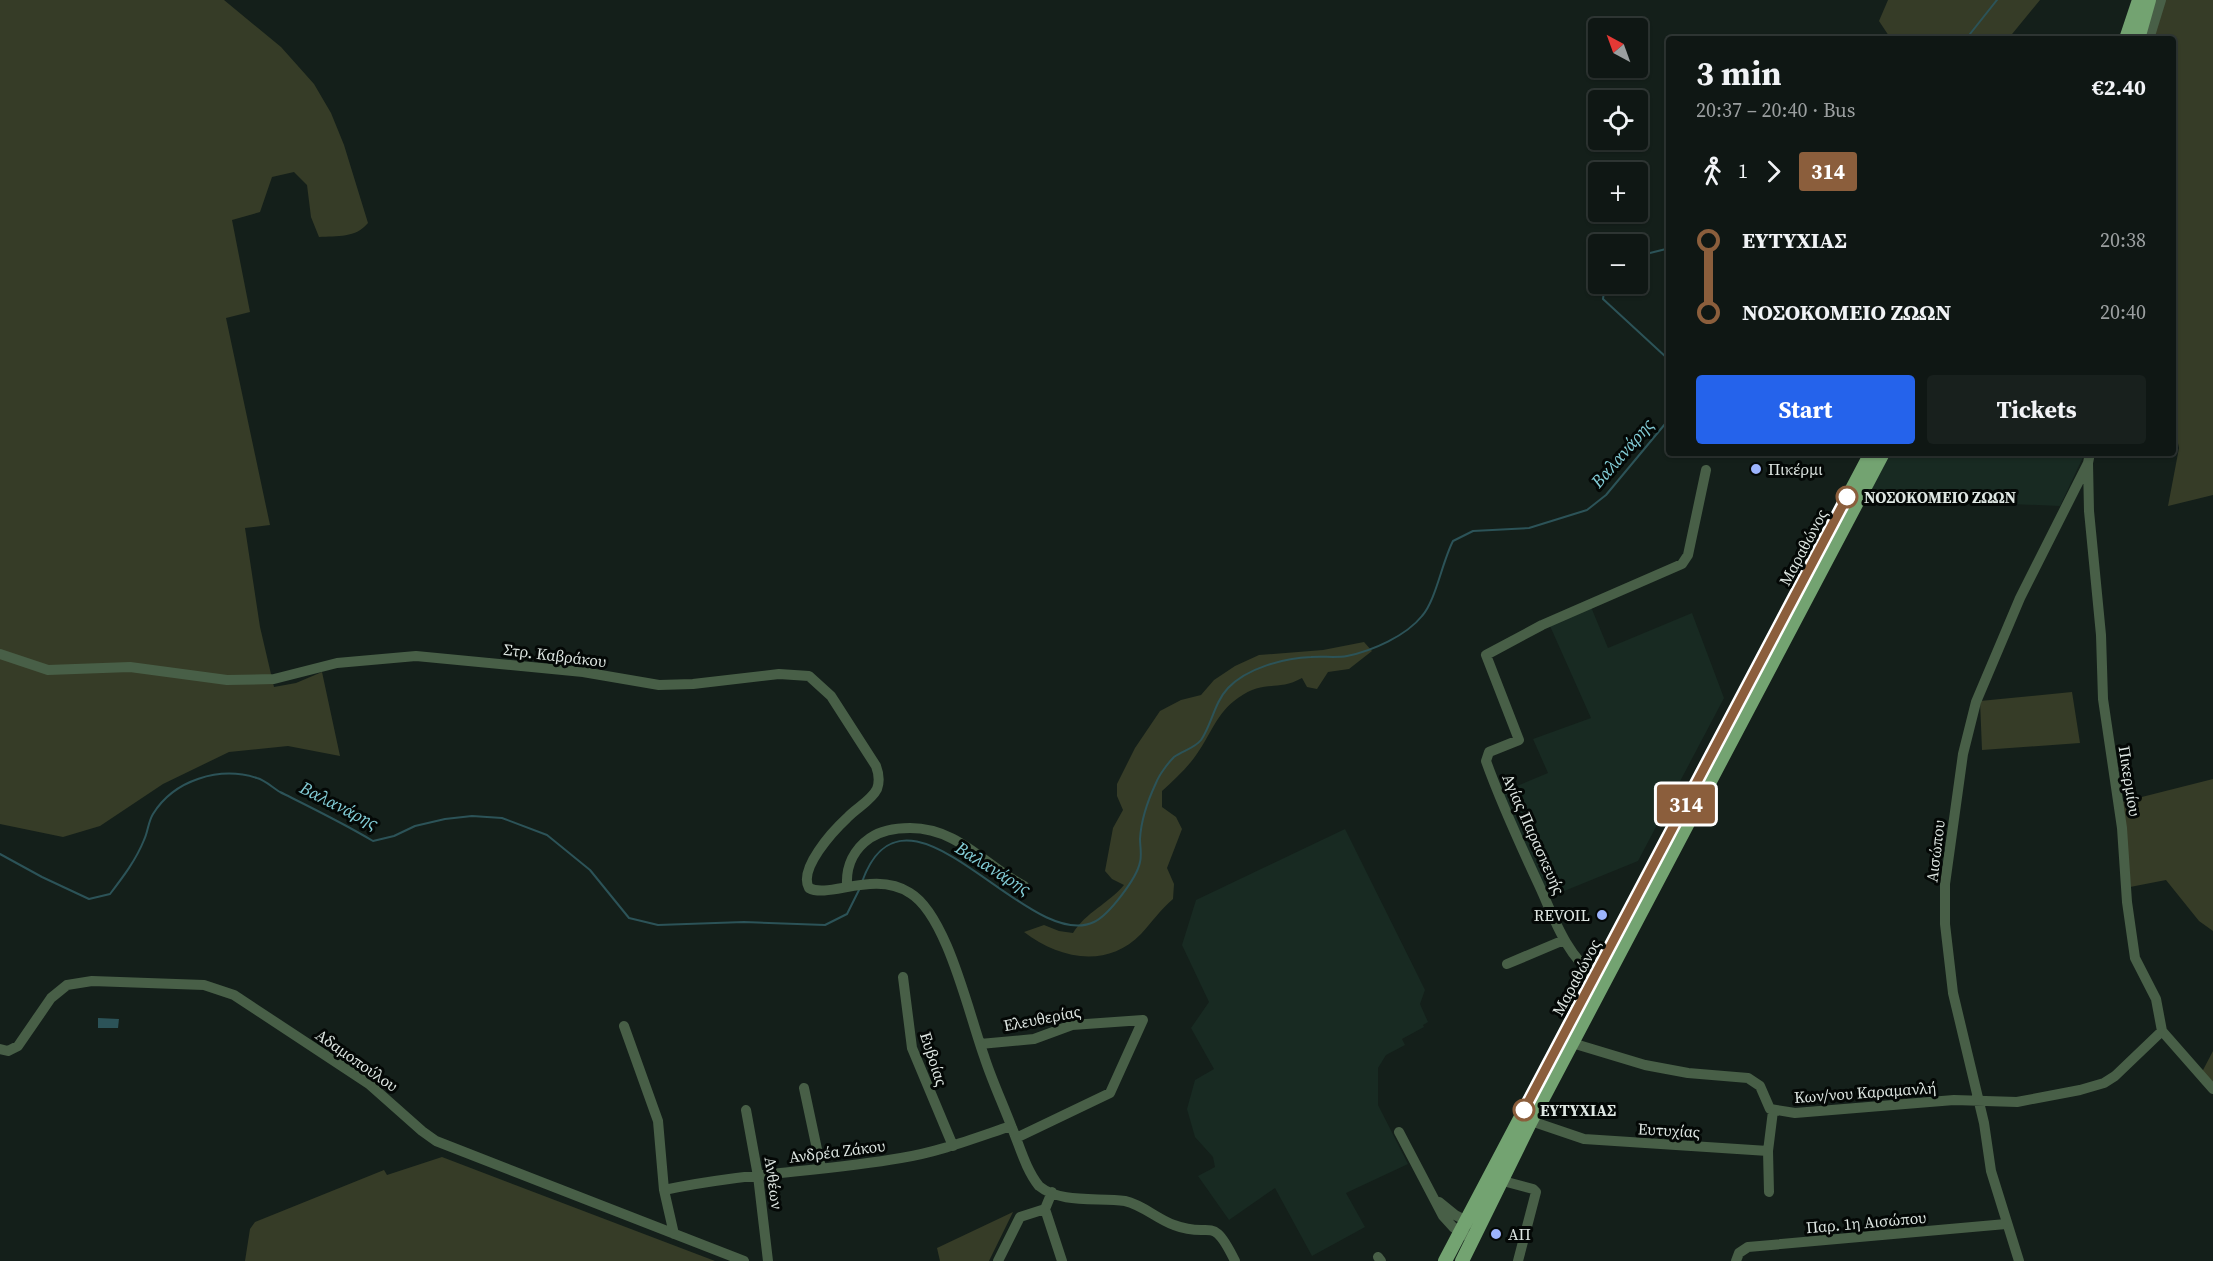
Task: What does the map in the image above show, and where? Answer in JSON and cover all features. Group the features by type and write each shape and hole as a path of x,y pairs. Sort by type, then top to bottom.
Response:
{"main road":[{"path":"2127,36 2139,0"},
{"path":"2139,36 2149,0"},
{"name":"Μαραθώνος","path":"1445,1261 1869,456"},
{"name":"Μαραθώνος","path":"1462,1261 1531,1121 1881,456"}],"street":[{"path":"2150,36 2161,0"},
{"name":"Πικερμίου","path":"2089,458 2094,585 2101,635 2103,699 2122,828 2127,902 2135,958 2156,999 2162,1031"},
{"name":"Αισώπου","path":"2019,1261 1991,1171 1979,1102 1953,993 1945,924 1945,884 1963,754 1976,702 2020,598 2089,458"},
{"name":"Αγίας Παρασκευής","path":"1595,976 1582,967 1564,940 1504,811 1486,762 1489,752 1519,740 1486,660 1487,653 1542,625 1682,564 1688,555 1706,470"},
{"name":"Στρ. Καβράκου","path":"0,654 48,670 130,667 227,680 274,679 337,663 416,656 583,672 659,685 693,684 779,675 809,675 831,696 878,772 878,785 873,795 831,835 814,858 806,878 806,885 812,890 847,885"},
{"path":"1024,886 1007,876 973,849 943,832 905,828 879,833 863,844 849,865 847,885 864,883 904,889 929,910 945,943 1011,1126 1036,1182 1052,1192 1069,1197 1124,1201 1174,1226 1214,1230 1223,1238 1235,1261"},
{"path":"1507,964 1564,940"},
{"name":"Ευβοίας","path":"903,977 912,1048 953,1146"},
{"name":"Αδαμοπούλου","path":"0,1049 8,1051 18,1046 55,993 75,983 219,987 251,1005 369,1084 436,1141 744,1261"},
{"name":"Ελευθερίας","path":"980,1044 1034,1039 1071,1025 1143,1020 1110,1093 1016,1137"},
{"path":"624,1026 658,1121 664,1190 674,1234"},
{"path":"2162,1031 2213,1089"},
{"name":"Κων/νου Καραμανλή","path":"1572,1043 1645,1065 1688,1073 1748,1078 1760,1086 1773,1111 1795,1113 1954,1100 1979,1102 2041,1098 2104,1083 2162,1031"},
{"path":"804,1088 821,1168"},
{"name":"Ανθέων","path":"746,1110 758,1176 768,1261"},
{"path":"1769,1192 1768,1151 1773,1111"},
{"name":"Ευτυχίας","path":"1531,1121 1584,1139 1768,1151"},
{"name":"Ανδρέα Ζάκου","path":"664,1190 711,1180 904,1158 953,1146 1011,1126"},
{"path":"1399,1132 1433,1195 1462,1226 1476,1233"},
{"path":"1503,1180 1536,1192 1522,1260"},
{"path":"1052,1192 1045,1209 1062,1261"},
{"path":"998,1261 1020,1217 1045,1209"},
{"name":"Παρ. 1η Αισώπου","path":"1736,1261 1739,1253 1748,1248 2006,1224"}],"shaded area":[{"path":"0,0 224,0 281,47 314,84 331,113 344,145 368,223 352,234 319,237 311,217 307,185 294,172 272,177 260,212 232,220 250,312 226,318 270,525 245,528 260,627 274,687 296,683 322,672 340,756 288,746 229,752 163,784 100,826 63,837 0,824"},
{"path":"1888,0 2040,0 2010,36 1889,36 1879,21"},
{"path":"2155,0 2213,0 2213,495 2168,506 2179,448 2176,434 2176,36 2143,36"},
{"path":"1886,456 2084,456 2060,506 1863,498"},
{"path":"1591,607 1608,648 1692,613 1724,698 1638,861 1547,898 1500,793 1548,773 1533,739 1591,718 1550,626"},
{"path":"1364,642 1372,651 1349,669 1328,672 1317,689 1307,687 1302,678 1285,684 1255,689 1238,698 1224,711 1200,750 1162,791 1162,807 1176,817 1182,829 1167,868 1174,884 1173,899 1141,934 1128,945 1113,952 1098,956 1083,956 1052,949 1024,932 1044,925 1073,933 1084,919 1124,885 1112,879 1105,871 1113,828 1123,810 1117,796 1117,784 1135,748 1160,711 1181,700 1201,695 1214,680 1235,666 1259,655 1323,650"},
{"path":"2072,692 2080,743 1982,750 1980,701"},
{"path":"2213,779 2213,931 2199,921 2166,880 2130,887 2122,802"},
{"path":"1345,829 1425,990 1420,1004 1428,1022 1423,1025 1424,1027 1402,1039 1405,1045 1386,1055 1378,1068 1378,1105 1408,1164 1346,1193 1365,1227 1312,1256 1275,1188 1229,1220 1198,1176 1215,1167 1213,1157 1195,1137 1187,1109 1195,1080 1214,1069 1191,1028 1209,1002 1182,945 1196,900"},
{"path":"2213,1051 2213,1084 2202,1072"},
{"path":"442,1157 715,1261 245,1261 250,1229 255,1222 384,1170 387,1175"},
{"path":"1013,1212 989,1261 940,1261 937,1248"}],"water":[{"path":"98,1018 119,1019 118,1028 98,1028"}],"waterway":[{"name":"Βαλανάρης","path":"1968,36 1997,0"},
{"name":"Βαλανάρης","path":"1648,254 1666,249"},
{"name":"Βαλανάρης","path":"1604,294 1603,299 1666,357"},
{"name":"Βαλανάρης","path":"862,882 882,849 907,840 937,849 1036,912 1067,924 1094,922 1114,904 1138,869 1141,859 1140,839 1143,818 1159,776 1174,757 1201,740 1219,700 1236,681 1266,665 1300,658 1347,656 1398,636 1415,623 1427,609 1453,541 1473,531 1529,528 1587,510 1606,495 1666,423"},
{"name":"Βαλανάρης","path":"0,854 89,899 110,894 137,854 151,817 162,802 173,792 199,779 228,774 260,779 373,841 394,836 415,826 445,819 472,816 502,818 547,835 590,870 629,918 658,925 744,922 825,925 847,914 859,890"}],"bus line":[{"name":"314","path":"1524,1110 1847,497"}],"place":[{"name":"Πικέρμι","path":"1756,469"},
{"name":"ΝΟΣΟΚΟΜΕΙΟ ΖΩΩΝ","path":"1847,497"},
{"name":"REVOIL","path":"1602,915"},
{"name":"ΕΥΤΥΧΙΑΣ","path":"1524,1110"},
{"name":"ΑΠ","path":"1496,1234"}]}
